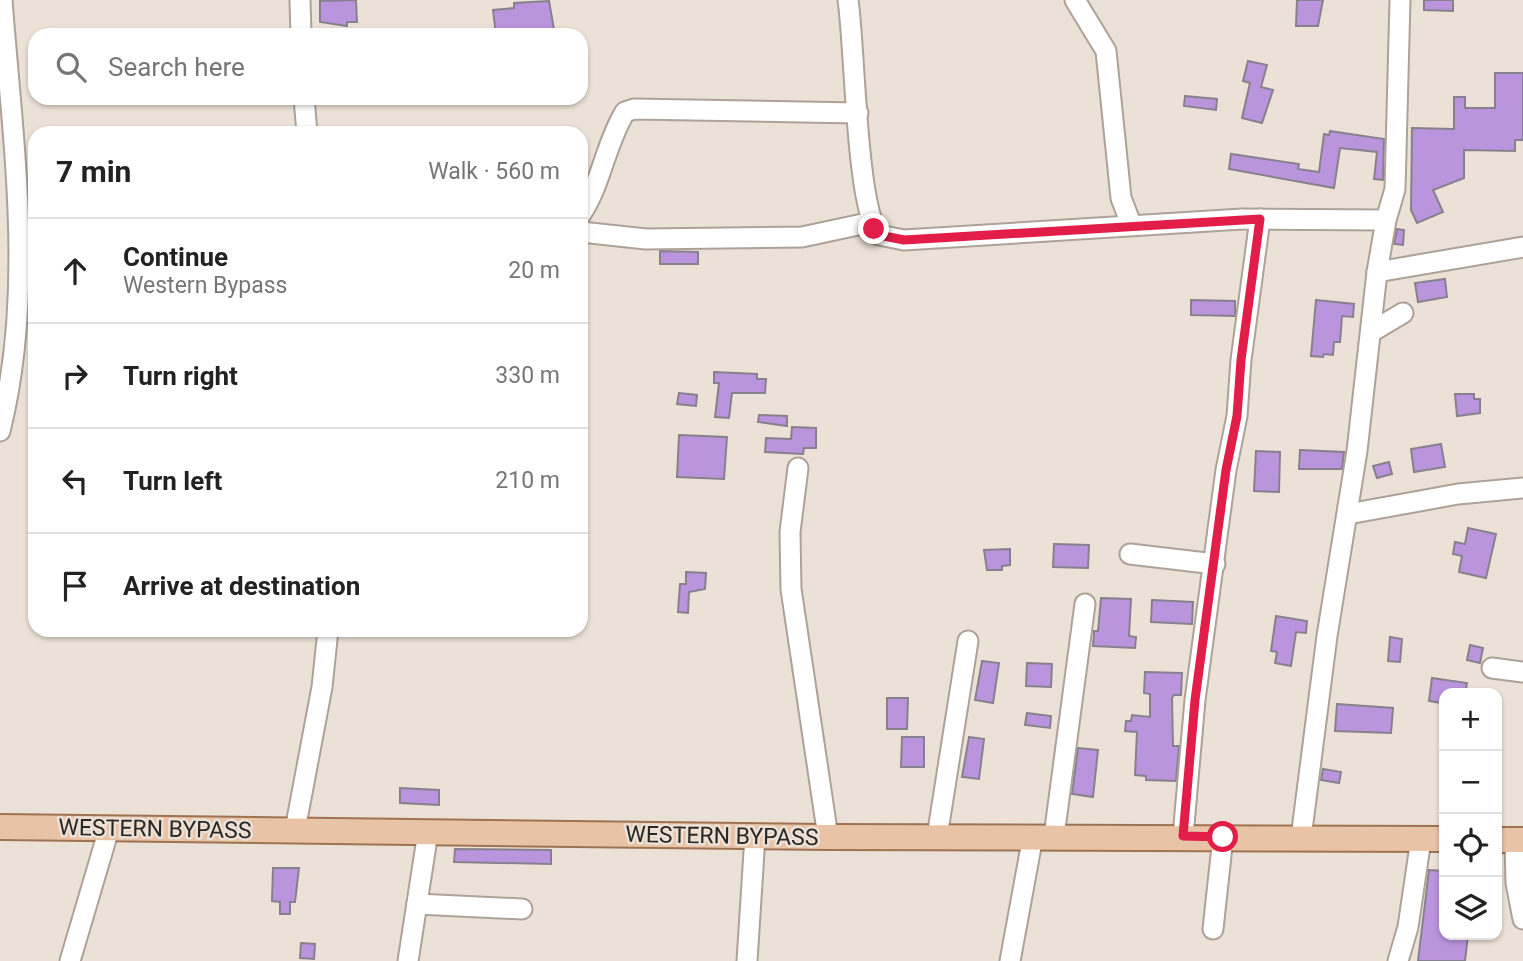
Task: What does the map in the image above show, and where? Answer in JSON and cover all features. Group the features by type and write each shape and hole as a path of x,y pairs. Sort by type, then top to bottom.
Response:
{"main road":[{"name":"WESTERN BYPASS","path":"0,827 828,837 1183,836 1433,839"}],"street":[{"path":"0,432 13,379 21,253 2,0"},
{"path":"299,0 301,28"},
{"path":"848,0 864,178 872,222 879,235 904,240 1038,234 1130,224 1260,219 1386,220"},
{"path":"1075,0 1106,51 1121,198 1130,224"},
{"path":"1301,838 1327,636 1348,514 1377,272 1386,220 1395,189 1400,0"},
{"path":"305,105 306,126"},
{"path":"588,204 595,193 612,133 625,112 634,109 858,113"},
{"path":"1183,836 1195,700 1226,470 1237,416 1241,360 1260,219"},
{"path":"588,233 646,239 802,237 872,222"},
{"path":"1377,272 1523,247"},
{"path":"1371,331 1403,313"},
{"path":"799,468 790,532 791,589 828,837"},
{"path":"1348,514 1458,494 1523,488"},
{"path":"1130,554 1215,564"},
{"path":"1010,961 1044,836 1085,604"},
{"path":"295,830 321,687 327,637"},
{"path":"937,837 968,641"},
{"path":"1492,668 1523,672"},
{"path":"70,961 109,829"},
{"path":"408,961 428,832"},
{"path":"747,961 755,836"},
{"path":"1213,929 1223,837"},
{"path":"1398,961 1433,839"},
{"path":"1512,840 1523,919"},
{"path":"417,904 522,909"}],"building":[{"path":"356,0 357,22 347,22 347,26 320,22 320,1"},
{"path":"1297,0 1323,0 1318,26 1296,26"},
{"path":"1424,0 1453,0 1453,11 1424,10"},
{"path":"549,1 554,28 495,28 493,10 514,8 514,3"},
{"path":"1248,61 1267,65 1261,87 1273,90 1262,123 1242,118 1250,83 1243,81"},
{"path":"1495,73 1523,73 1523,140 1515,140 1515,151 1464,150 1464,178 1433,190 1443,212 1417,223 1411,210 1412,128 1454,129 1454,97 1465,97 1465,108 1495,108"},
{"path":"1185,96 1217,99 1216,110 1184,106"},
{"path":"1330,131 1384,139 1383,180 1374,179 1377,152 1340,148 1334,188 1229,169 1231,154 1299,164 1298,169 1319,172 1324,134 1329,135"},
{"path":"1397,229 1404,230 1403,245 1394,244"},
{"path":"660,251 698,252 698,264 660,264"},
{"path":"1445,279 1447,297 1418,302 1415,283"},
{"path":"1191,300 1235,301 1235,316 1191,315"},
{"path":"1316,300 1354,304 1353,317 1342,316 1340,342 1334,342 1333,355 1311,356"},
{"path":"714,372 757,374 757,379 766,379 765,393 732,393 729,418 715,417 719,383 714,383"},
{"path":"679,393 697,395 696,406 677,404"},
{"path":"1455,394 1474,394 1474,399 1480,399 1480,413 1457,416"},
{"path":"759,415 787,416 787,426 758,422"},
{"path":"792,427 816,428 816,448 804,448 803,454 765,452 766,438 791,439"},
{"path":"679,435 727,437 724,479 677,477"},
{"path":"1441,444 1445,467 1414,472 1411,449"},
{"path":"1300,450 1344,452 1342,469 1299,469"},
{"path":"1256,451 1280,452 1279,492 1254,491"},
{"path":"1389,462 1392,474 1377,478 1373,466"},
{"path":"1468,528 1496,534 1486,578 1459,572 1462,556 1453,554 1455,542 1465,544"},
{"path":"1054,544 1089,545 1088,568 1053,567"},
{"path":"1010,549 1010,565 1002,566 1002,570 987,570 984,550"},
{"path":"686,572 706,573 705,589 689,592 688,613 678,612 680,584 686,584"},
{"path":"1101,598 1131,599 1129,636 1136,637 1135,648 1093,646 1094,631 1098,631"},
{"path":"1152,600 1193,602 1192,624 1151,622"},
{"path":"1276,616 1307,621 1306,633 1296,632 1291,666 1275,663 1277,652 1271,651"},
{"path":"1390,637 1402,639 1400,662 1388,661"},
{"path":"1470,645 1483,648 1480,663 1467,660"},
{"path":"982,661 999,663 993,703 975,700"},
{"path":"1027,663 1052,664 1051,687 1026,686"},
{"path":"1145,672 1182,673 1181,695 1174,695 1172,698 1173,746 1179,746 1176,781 1146,780 1146,776 1135,775 1137,732 1125,731 1126,721 1131,721 1132,715 1150,717 1150,694 1144,693"},
{"path":"1432,678 1467,683 1466,688 1439,688 1439,703 1429,701"},
{"path":"887,698 908,698 907,729 887,729"},
{"path":"1337,704 1393,708 1391,733 1335,731"},
{"path":"1027,713 1051,716 1050,728 1025,725"},
{"path":"902,737 924,737 924,767 901,767"},
{"path":"969,737 984,739 979,779 962,777"},
{"path":"1078,748 1098,750 1093,797 1072,794"},
{"path":"1323,769 1341,772 1339,783 1321,780"},
{"path":"400,788 439,790 439,805 400,803"},
{"path":"455,849 551,850 551,864 454,862"},
{"path":"273,868 299,868 295,902 290,902 290,914 280,914 280,902 272,901"},
{"path":"1429,870 1439,871 1439,940 1467,940 1465,961 1418,961"},
{"path":"301,943 315,944 314,959 300,958"}],"route":[{"path":"874,229 879,235 904,240 1038,234 1130,224 1260,219 1241,360 1237,416 1226,470 1195,700 1183,836 1223,837"}]}
